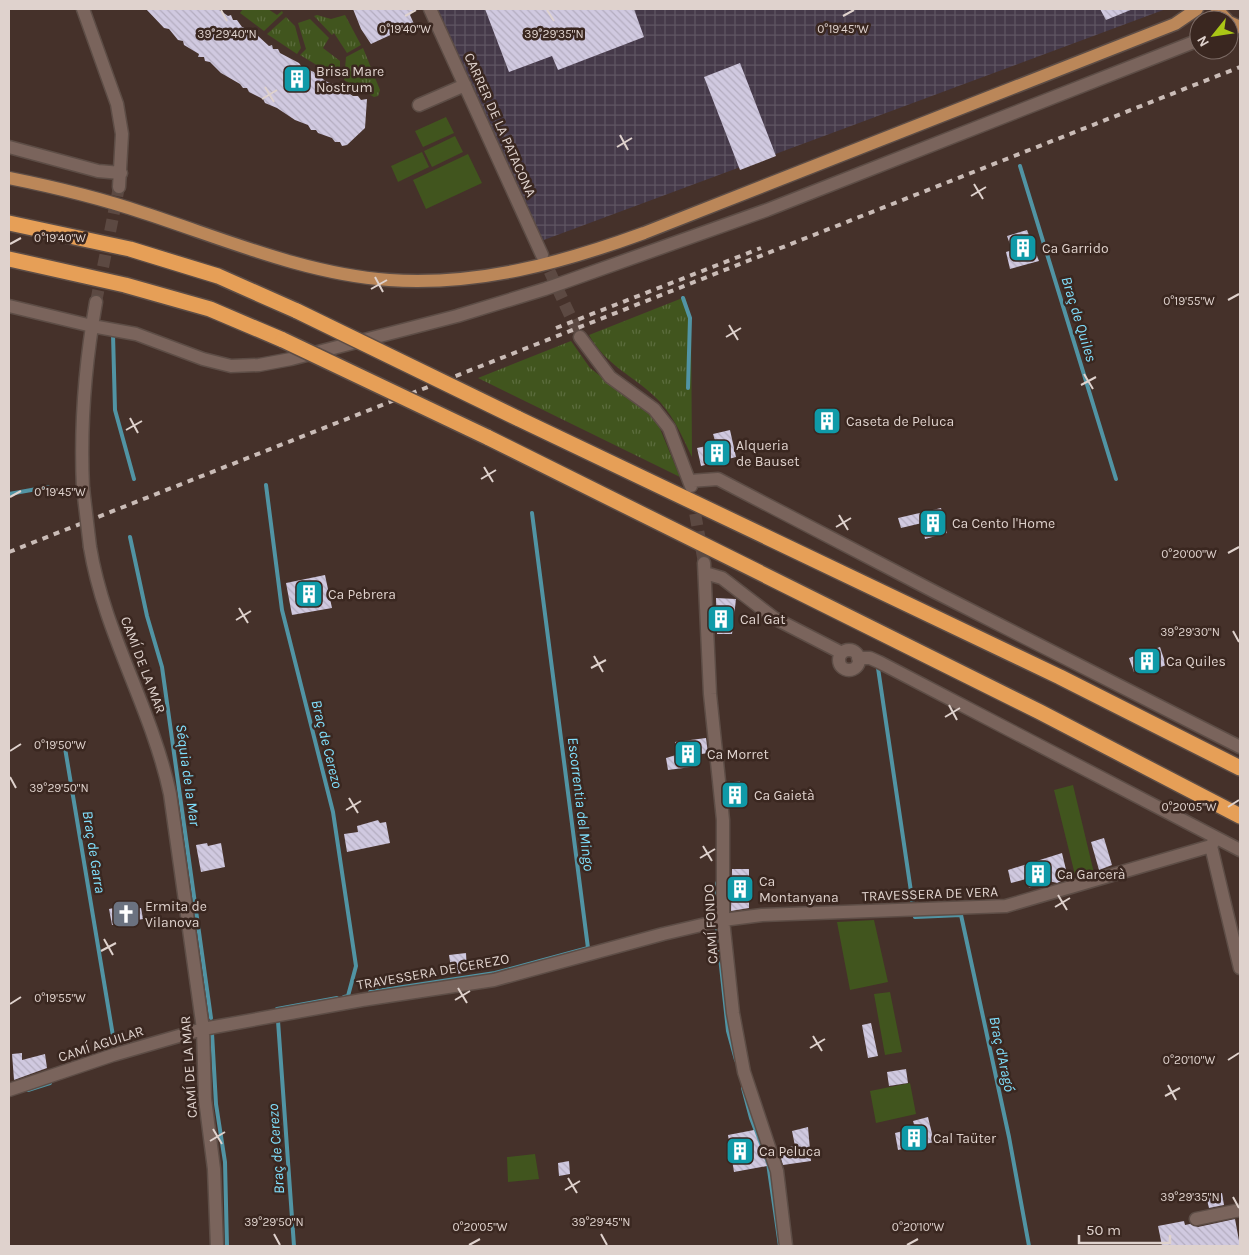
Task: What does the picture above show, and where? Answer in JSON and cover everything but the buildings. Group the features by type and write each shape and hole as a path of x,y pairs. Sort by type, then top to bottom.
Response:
{"highway":[{"path":"9,223 130,249 218,276 297,311 1060,677 1240,768"},
{"path":"9,259 125,285 210,309 283,340 487,436 1040,712 1240,816"}],"main road":[{"path":"9,178 63,189 142,212 263,253 323,269 388,280 454,280 516,272 585,255 644,233 1175,24 1197,9"}],"street":[{"path":"84,9 117,104 122,134 119,187"},
{"name":"CARRER DE LA PATACONA","path":"430,9 542,255"},
{"path":"9,306 92,326 136,334 203,359 231,366 259,365 291,359 407,329 545,289 767,210 1189,44"},
{"path":"419,105 465,85"},
{"path":"9,147 98,171 121,173"},
{"name":"CAMÍ DE LA MAR","path":"96,302 83,399 81,448 83,488 90,547 102,600 164,764 170,794 203,1029 205,1099 214,1168 217,1246"},
{"path":"580,337 610,377 654,409 669,428 690,484 718,478 935,592 1240,747"},
{"name":"CAMÍ FONDO","path":"786,1246 777,1171 744,1072 733,1013 723,920 723,820 710,694 705,568 722,578 774,618 842,653 851,650 858,658 870,658 879,662 1214,842"},
{"path":"1240,850 1214,842 1240,968"},
{"name":"TRAVESSERA DE VERA","path":"723,920 762,915 1006,906 1214,842"},
{"name":"TRAVESSERA DE CEREZO","path":"203,1029 362,1000 494,980 555,962 723,920"},
{"name":"CAMÍ AGUILAR","path":"9,1090 114,1055 203,1029"},
{"path":"1196,1219 1240,1210"}],"shaded area":[{"path":"429,9 1166,9 533,244"}],"green space":[{"path":"243,9 268,9 277,15 282,11 283,13 264,31 240,13"},
{"path":"317,15 331,19 345,15 361,45 347,53 334,33 332,35 314,16"},
{"path":"286,17 295,26 301,48 297,54 267,34"},
{"path":"310,19 329,38 323,48 340,61 340,79 300,55 306,49 298,23"},
{"path":"363,48 380,90 378,96 374,97 344,80 346,57"},
{"path":"446,117 454,133 423,147 415,131"},
{"path":"455,136 463,152 432,167 424,151"},
{"path":"422,152 429,167 398,182 391,166"},
{"path":"468,154 482,183 426,209 413,180"},
{"path":"685,297 691,319 692,457 676,424 666,409 644,387 610,361 589,335"},
{"path":"571,341 590,368 656,419 680,477 478,378"},
{"path":"1073,785 1094,873 1076,879 1054,790"},
{"path":"874,920 888,982 850,990 837,922"},
{"path":"890,992 902,1052 885,1055 874,994"},
{"path":"910,1083 916,1114 876,1123 870,1091"},
{"path":"535,1154 539,1179 508,1182 507,1157"}],"waterway":[{"name":"Braç de Quiles","path":"1020,166 1116,479"},
{"path":"683,298 690,318 688,388"},
{"name":"Séquia de la Mar","path":"113,334 115,410 134,479"},
{"name":"Braç de Cerezo","path":"266,485 282,610 333,812 356,966 348,996 344,997"},
{"name":"Braç de Garra","path":"9,494 48,487"},
{"name":"Escorrentia del Mingo","path":"370,992 495,973 588,948 532,513"},
{"name":"Séquia de la Mar","path":"130,537 147,616 162,667 211,1018"},
{"name":"Braç d'Aragó","path":"878,668 913,905"},
{"name":"Braç de Garra","path":"65,748 115,1048"},
{"path":"716,915 717,883"},
{"name":"Braç d'Aragó","path":"914,914 915,917 961,915 1009,1137 1029,1246"},
{"path":"717,929 728,1031 736,1060"},
{"name":"Braç de Cerezo","path":"277,1009 337,998"},
{"name":"Braç de Cerezo","path":"278,1021 294,1246"},
{"name":"Séquia de la Mar","path":"212,1033 216,1104 225,1162 227,1246"},
{"name":"Braç de Garra","path":"28,1090 50,1083"},
{"path":"743,1088 751,1118 768,1163 780,1246"}],"tunnel":[{"path":"96,302 119,187"},
{"path":"542,255 580,337"},
{"path":"692,496 704,563"}],"railway":[{"path":"9,552 1240,67"},
{"path":"556,328 761,248"}],"place":[{"name":"Brisa Mare Nostrum","path":"297,79"},
{"name":"Ca Garrido","path":"1023,248"},
{"name":"Caseta de Peluca","path":"827,421"},
{"name":"Alqueria de Bauset","path":"717,453"},
{"name":"Ca Cento l'Home","path":"933,523"},
{"name":"Ca Pebrera","path":"309,594"},
{"name":"Cal Gat","path":"721,619"},
{"name":"Ca Quiles","path":"1147,661"},
{"name":"Ca Morret","path":"688,754"},
{"name":"Ca Gaietà","path":"735,795"},
{"name":"Ca Garcerà","path":"1038,874"},
{"name":"Ca Montanyana","path":"740,889"},
{"name":"Ermita de Vilanova","path":"126,914"},
{"name":"Cal Taüter","path":"914,1138"},
{"name":"Ca Peluca","path":"740,1151"}]}
